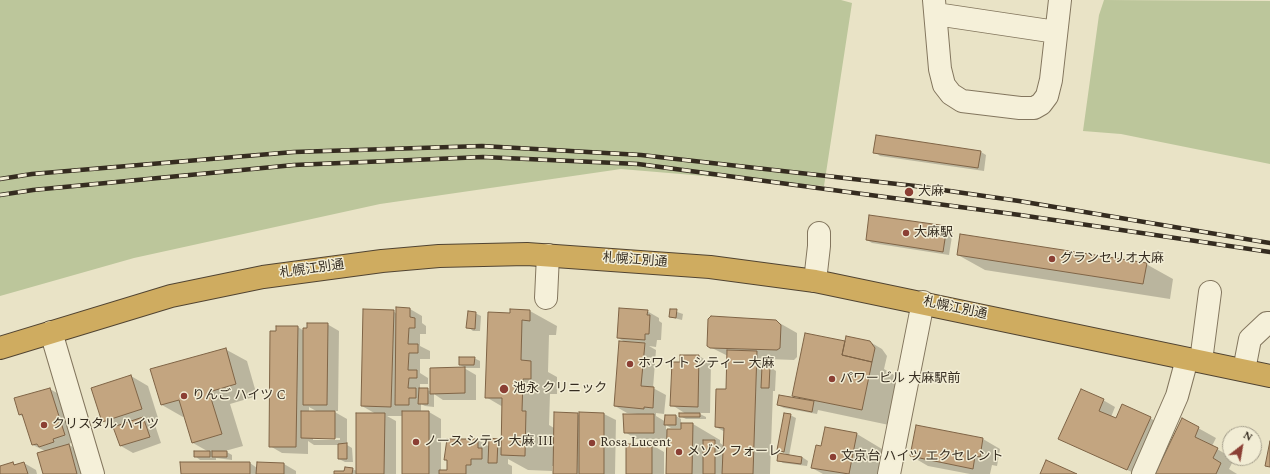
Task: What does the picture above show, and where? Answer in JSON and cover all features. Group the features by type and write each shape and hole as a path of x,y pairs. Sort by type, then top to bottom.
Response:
{"highway":[{"name":"札幌江別通","path":"0,348 171,296 263,277 382,261 439,256 548,255 710,267 815,280 1270,376"}],"street":[{"path":"1056,32 935,7 940,69 944,85 951,94 962,101 1002,107 1034,108 1041,104 1047,96 1051,80 1060,0"},
{"path":"815,280 819,233"},
{"path":"546,298 548,255"},
{"path":"1143,474 1194,360 1210,292"},
{"path":"889,474 923,302"},
{"path":"1244,370 1250,338 1267,323 1270,323"},
{"path":"51,332 93,474"}],"green space":[{"path":"0,0 841,0 852,3 824,186 621,169 380,204 134,258 0,296"},
{"path":"1104,0 1270,1 1270,164 1121,134 1083,131 1099,15"}],"building":[{"path":"876,135 981,151 978,168 873,153"},
{"name":"大麻駅","path":"869,215 947,226 943,252 866,240"},
{"name":"グランセリオ大麻","path":"960,234 1147,263 1143,284 957,255"},
{"path":"396,307 410,308 410,317 415,318 415,328 409,328 408,344 418,344 418,353 409,353 408,370 417,370 417,378 409,378 408,388 416,388 416,398 409,398 409,405 395,405"},
{"path":"619,308 648,310 647,315 650,315 649,334 645,334 645,340 617,338"},
{"path":"363,309 394,310 391,407 361,406"},
{"name":"池永 クリニック","path":"510,309 530,310 530,321 522,320 521,360 531,361 531,379 523,379 522,411 526,411 525,456 501,455 502,398 485,398 488,312 510,313"},
{"path":"670,309 677,309 676,318 669,317"},
{"path":"468,311 476,312 475,329 466,328"},
{"path":"711,316 776,320 781,325 780,348 777,350 710,348 707,346 708,319"},
{"path":"307,323 328,323 327,405 303,405 303,328 307,328"},
{"path":"276,326 298,326 296,447 269,447 270,331 276,331"},
{"name":"パワービル 大麻駅前","path":"805,333 845,341 842,355 872,362 862,410 792,396"},
{"path":"846,336 870,341 875,348 872,362 842,355"},
{"name":"ホワイト シティー 大麻","path":"619,341 645,343 641,386 654,387 653,408 644,407 644,409 614,406"},
{"name":"りんご ハイツ C","path":"226,348 236,384 209,392 222,434 192,443 179,400 161,405 150,369"},
{"path":"727,350 757,351 753,474 722,474 724,428 715,427 716,389 726,389"},
{"path":"680,355 699,355 698,407 670,406 672,362 680,362"},
{"path":"459,357 475,357 474,365 459,365"},
{"path":"762,366 770,366 769,388 761,388"},
{"path":"465,367 465,393 430,394 430,368"},
{"path":"131,375 142,409 102,422 91,388"},
{"name":"クリスタル ハイツ","path":"50,388 65,435 53,439 54,442 39,447 37,444 32,445 22,414 19,415 14,398"},
{"path":"419,388 428,388 428,404 418,404"},
{"path":"1081,389 1104,399 1099,411 1116,418 1122,404 1151,417 1127,470 1058,439"},
{"path":"779,395 814,401 812,412 777,405"},
{"path":"301,411 335,411 335,439 301,438"},
{"name":"ノース シティ 大麻 III","path":"402,411 429,411 429,474 402,474"},
{"path":"554,412 578,413 577,474 553,474"},
{"name":"Rosa Lucent","path":"579,412 604,413 604,474 579,474"},
{"path":"356,413 385,413 384,474 356,474"},
{"path":"679,413 700,413 700,417 679,417"},
{"path":"784,413 791,414 784,452 777,450"},
{"path":"623,414 654,414 654,433 624,433"},
{"path":"665,415 676,415 676,425 664,425"},
{"path":"143,417 150,437 120,446 113,427"},
{"path":"1182,418 1199,427 1195,437 1218,448 1213,458 1221,463 1216,474 1155,474"},
{"name":"メゾン フォーレ","path":"681,423 693,423 692,474 666,474 667,429 681,429"},
{"path":"916,425 983,438 980,457 975,456 973,469 910,456"},
{"name":"文京台 ハイツ エクセレント","path":"825,427 857,433 849,474 811,468 816,445 821,446"},
{"path":"489,438 498,439 497,463 488,463"},
{"path":"447,439 478,439 478,448 482,448 482,459 471,459 471,465 466,465 466,474 439,474 439,470 447,470 447,460 444,460"},
{"path":"703,440 715,440 715,474 703,474"},
{"path":"1270,441 1270,467 1265,466"},
{"path":"347,443 347,459 338,459 338,444"},
{"path":"69,444 77,474 43,474 37,453"},
{"path":"626,444 652,444 652,474 626,474"},
{"path":"194,451 210,451 210,457 194,457"},
{"path":"212,451 227,451 227,457 212,457"},
{"path":"778,453 802,457 801,464 777,461"},
{"path":"1046,460 1077,474 1040,474"},
{"path":"13,462 14,465 24,462 28,474 0,474 0,466"},
{"path":"180,462 250,462 250,474 181,474"},
{"path":"257,462 284,463 284,474 256,474"},
{"path":"345,467 353,468 352,474 334,474 334,471 344,471"}],"railway":[{"path":"0,179 32,174 294,152 482,146 641,155 915,186 1019,201 1270,243"},
{"path":"0,195 33,190 294,165 483,157 638,164 1020,215 1270,252"}],"place":[{"name":"大麻","path":"909,192"},
{"name":"大麻駅","path":"906,233"},
{"name":"グランセリオ大麻","path":"1052,259"},
{"name":"ホワイト シティー 大麻","path":"630,364"},
{"name":"パワービル 大麻駅前","path":"832,379"},
{"name":"池永 クリニック","path":"504,389"},
{"name":"りんご ハイツ C","path":"184,396"},
{"name":"クリスタル ハイツ","path":"44,425"},
{"name":"ノース シティ 大麻 III","path":"416,442"},
{"name":"Rosa Lucent","path":"592,443"},
{"name":"メゾン フォーレ","path":"679,452"},
{"name":"文京台 ハイツ エクセレント","path":"833,457"}]}
